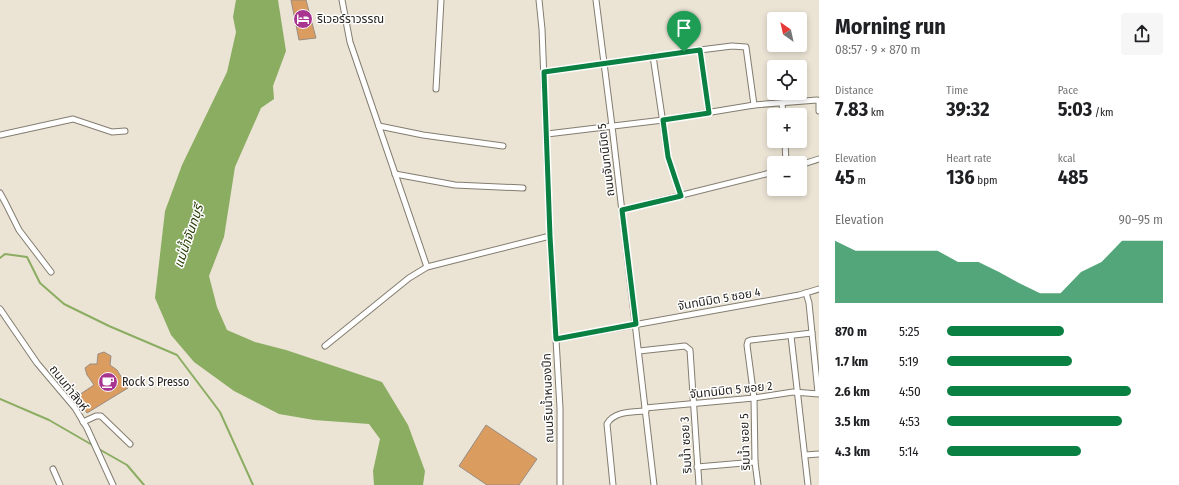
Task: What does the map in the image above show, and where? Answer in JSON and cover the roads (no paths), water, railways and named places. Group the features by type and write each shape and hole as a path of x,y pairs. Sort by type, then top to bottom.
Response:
{"street":[{"path":"342,0 350,42 427,267"},
{"path":"436,89 441,0"},
{"name":"ถนนริมน้ำหนองปึก","path":"539,0 542,29 550,236 560,408 560,485"},
{"name":"ถนนจันทนิมิต 5","path":"596,0 636,324 654,485"},
{"path":"681,18 684,52"},
{"path":"544,72 732,46 746,47 754,105"},
{"path":"700,50 709,113"},
{"path":"653,56 668,157 681,196"},
{"path":"547,134 663,120 754,105 817,100 819,111"},
{"path":"782,103 782,108"},
{"path":"0,135 73,119 112,132 125,131"},
{"path":"379,126 423,135 503,146"},
{"path":"807,163 819,159"},
{"path":"395,174 455,185 523,188"},
{"path":"622,210 767,174"},
{"path":"0,194 19,230 51,272"},
{"path":"325,346 409,278 427,267 550,236"},
{"name":"จันทนิมิต 5 ซอย 4","path":"556,339 798,295 819,289"},
{"path":"806,293 809,303 819,394"},
{"name":"ถนนท่าสิงห์","path":"0,310 36,363 75,408 113,485"},
{"path":"808,485 796,392 791,336 812,333"},
{"name":"ริมน้ำ ซอย 5","path":"758,485 755,462 754,398 747,345 748,341 751,340 791,336"},
{"name":"ริมน้ำ ซอย 3","path":"639,350 685,346 690,350 699,485"},
{"name":"จันทนิมิต 5 ซอย 2","path":"613,485 607,424 610,419 620,414 646,409 754,398 796,392 819,394"},
{"path":"83,422 96,416 101,416 130,444"},
{"path":"804,455 819,454"},
{"path":"697,467 755,462"},
{"path":"53,469 60,485"}],"water":[{"name":"แม่น้ำจันทบุรี","path":"236,0 278,0 286,51 273,86 274,99 261,108 235,167 224,237 209,276 217,307 227,330 255,342 286,350 382,382 408,425 425,471 423,485 374,485 373,471 380,439 369,424 314,420 279,414 234,391 194,362 171,335 155,298 165,211 182,165 227,72 236,32 233,17"}],"waterway":[{"path":"0,258 5,254 27,257 40,283 64,304 109,326 177,355 220,412 253,485"},
{"path":"0,399 49,420 94,446"},
{"path":"97,448 127,465 144,485"}],"place":[{"name":"ริเวอร์ราวรรณ","path":"303,19"},
{"name":"Rock S Presso","path":"108,382"}]}
